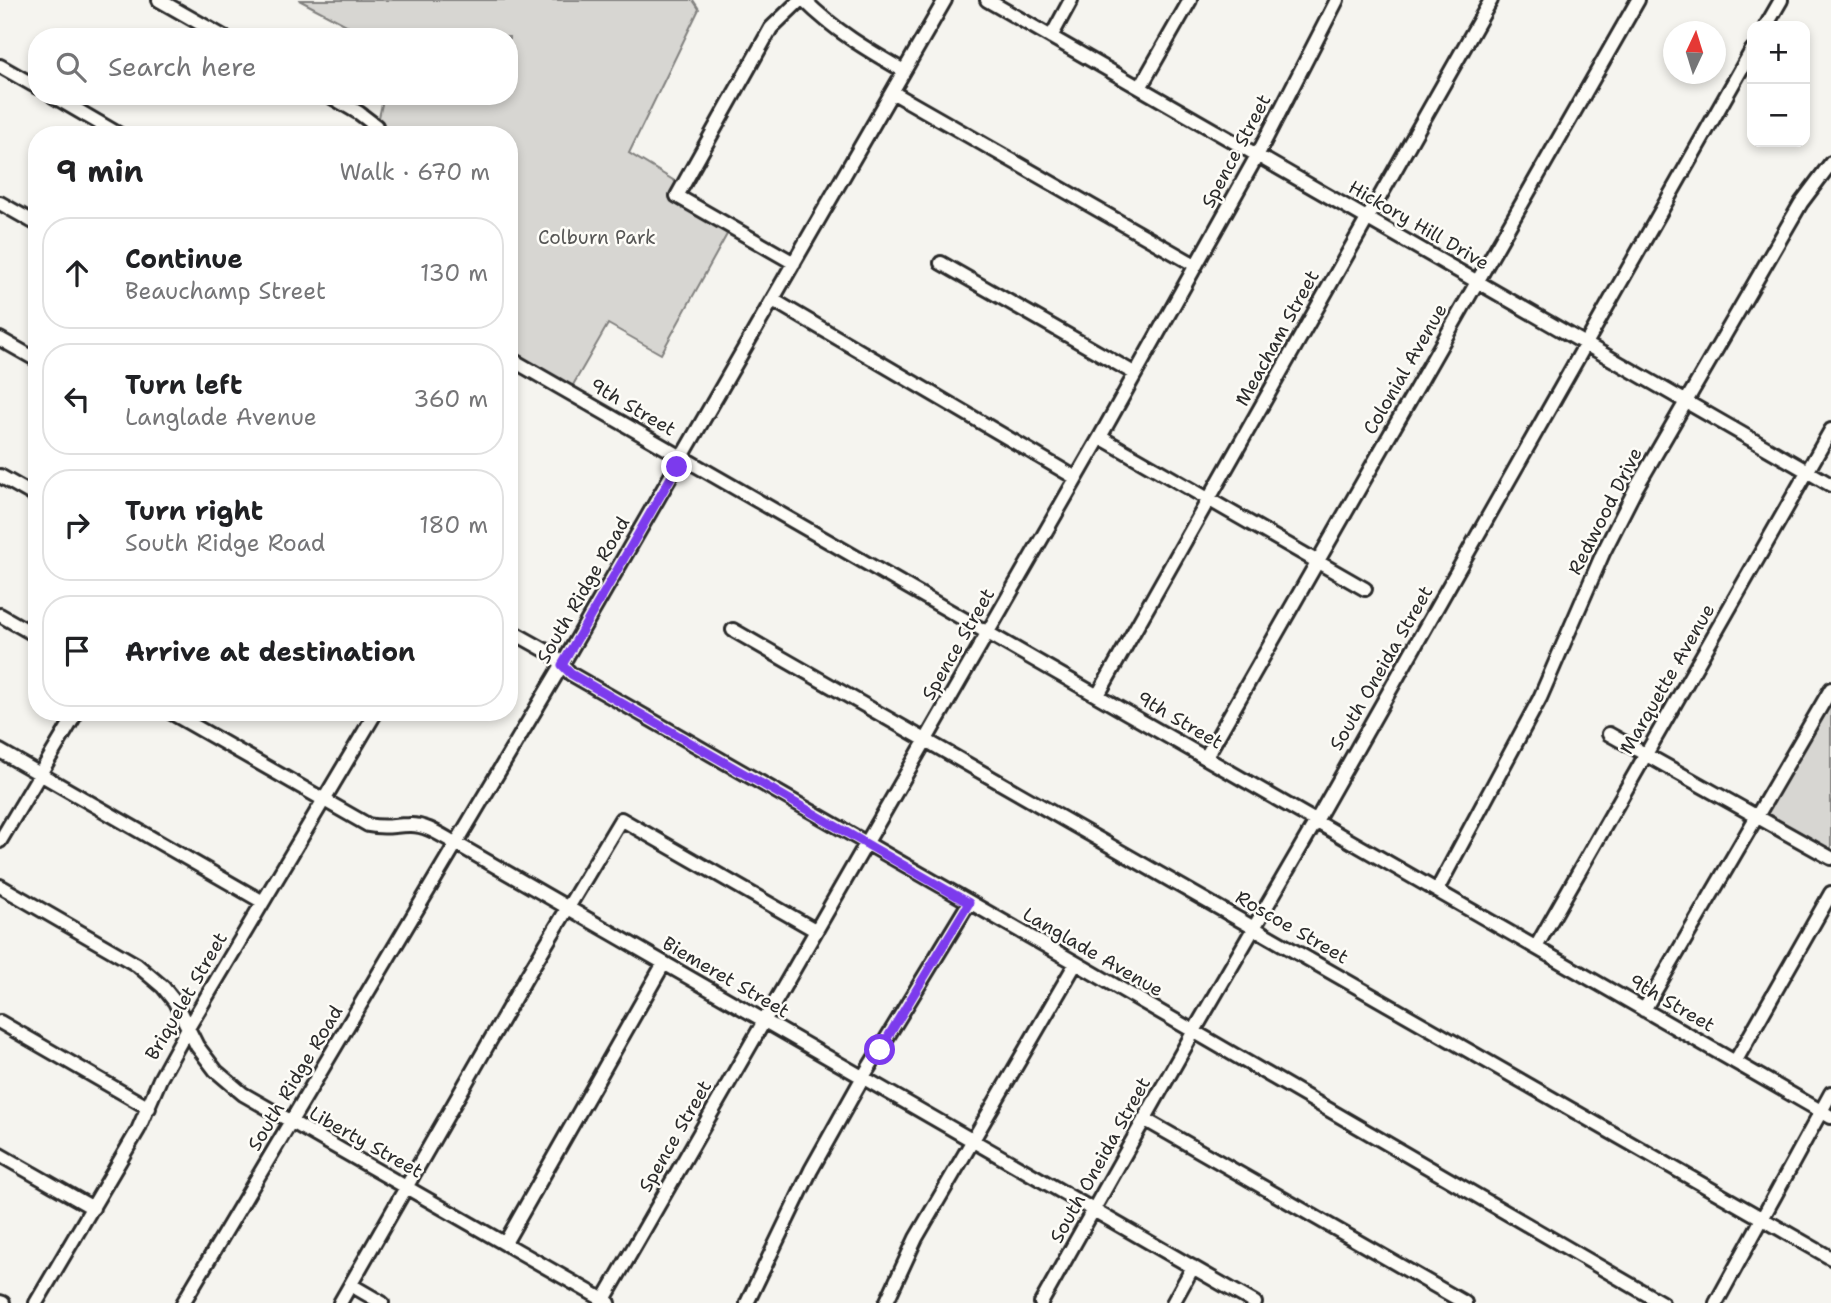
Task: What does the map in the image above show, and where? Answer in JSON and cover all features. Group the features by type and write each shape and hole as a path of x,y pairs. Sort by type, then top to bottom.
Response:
{"street":[{"path":"159,0 209,28"},
{"path":"794,263 677,196 771,28 802,0 850,40 904,71"},
{"name":"South Ridge Road","path":"183,1303 562,665 944,0"},
{"name":"Hickory Hill Drive","path":"987,0 1141,86 1831,485"},
{"path":"1051,37 1071,0"},
{"path":"1141,86 1191,0"},
{"name":"Spence Street","path":"605,1302 763,1020 1100,437 1258,154 1337,0"},
{"name":"Meacham Street","path":"1098,695 1491,0"},
{"name":"Colonial Avenue","path":"1206,758 1638,0"},
{"path":"1769,21 1781,0"},
{"name":"South Oneida Street","path":"1041,1303 1747,59"},
{"path":"0,66 28,82"},
{"path":"892,92 1195,265"},
{"path":"68,105 105,126"},
{"path":"345,105 376,126"},
{"name":"Redwood Drive","path":"1437,890 1540,698 1603,553 1636,488 1801,203 1831,163"},
{"path":"0,203 28,219"},
{"path":"942,263 1134,373"},
{"path":"773,300 1076,478"},
{"path":"0,339 28,355"},
{"name":"9th Street","path":"518,363 1826,1114"},
{"name":"Marquette Avenue","path":"1536,947 1831,430"},
{"path":"1100,437 1364,589"},
{"path":"0,476 28,492"},
{"path":"0,615 28,631"},
{"name":"Roscoe Street","path":"733,630 1831,1258"},
{"name":"Langlade Avenue","path":"518,635 552,654 571,674 1076,962 1662,1303"},
{"path":"1644,1010 1831,689"},
{"path":"0,841 72,721"},
{"name":"Biemeret Street","path":"186,721 368,825 385,828 410,825 424,827 457,844 1255,1303"},
{"name":"Briquelet Street","path":"36,1303 138,1130 160,1079 188,1028 371,721"},
{"path":"1609,734 1831,858"},
{"path":"0,751 263,902"},
{"path":"340,1303 621,819 815,930"},
{"name":"Liberty Street","path":"0,886 136,965 163,987 175,1002 197,1046 216,1071 243,1094 605,1302"},
{"path":"1735,1062 1831,893"},
{"path":"747,1303 811,1170 863,1077 969,903"},
{"path":"886,1303 916,1238 1076,962"},
{"path":"505,1243 664,963"},
{"path":"0,1021 149,1108"},
{"path":"1716,1303 1762,1218 1826,1114 1831,1093"},
{"path":"1144,1119 1465,1303"},
{"path":"0,1155 93,1208"},
{"path":"1173,1303 1193,1268"},
{"path":"351,1285 382,1303"}],"green space":[{"name":"Colburn Park","path":"299,0 693,0 699,9 629,153 683,186 677,195 731,227 661,354 608,324 569,392 518,363 518,126 377,126 382,105 518,105 518,28 352,28"},
{"path":"1831,689 1831,858 1757,816"}],"route":[{"path":"677,467 562,665 571,674 969,903 880,1050"}]}
